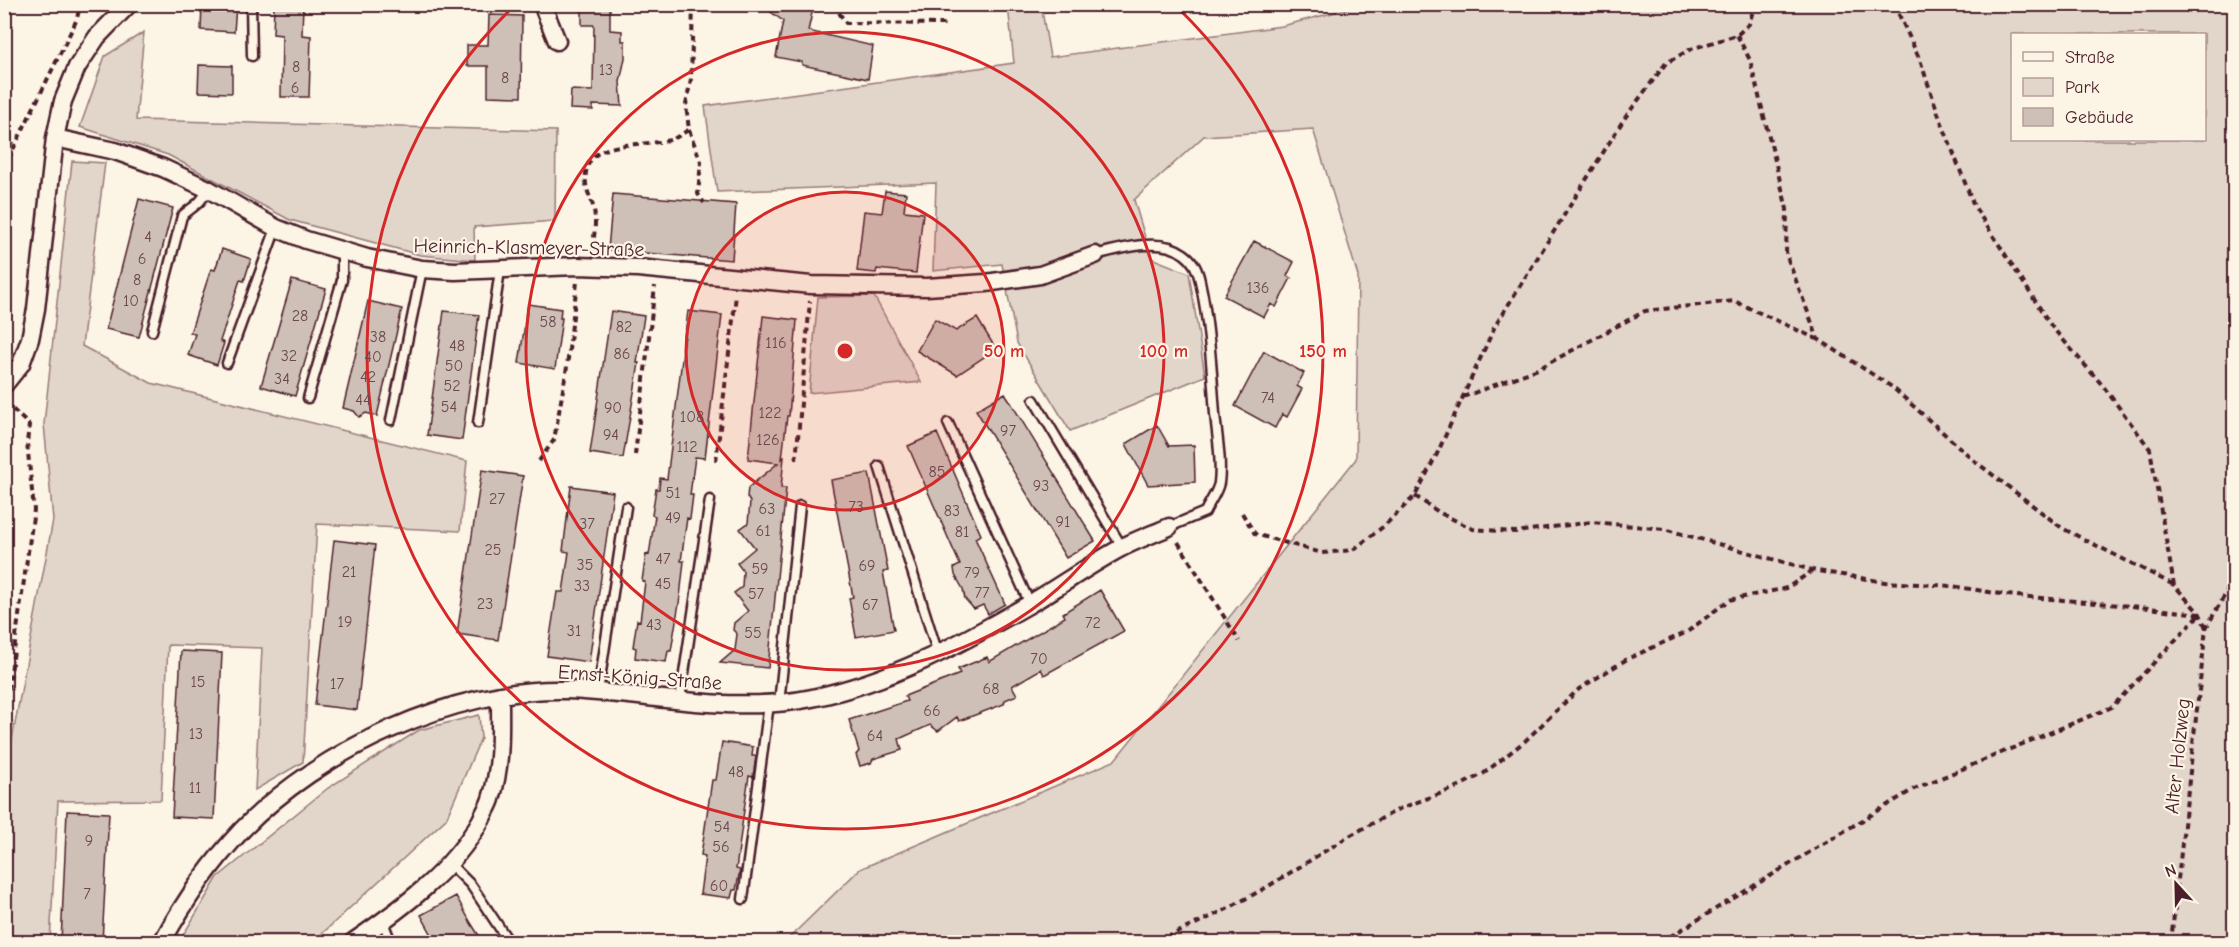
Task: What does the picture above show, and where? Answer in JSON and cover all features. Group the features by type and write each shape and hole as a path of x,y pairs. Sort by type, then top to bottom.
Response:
{"street":[{"path":"4,385 21,364 30,339 36,309 56,138 63,101 77,66 97,37 129,4"},
{"path":"542,4 558,41"},
{"name":"Heinrich-Klasmeyer-Straße","path":"56,138 115,151 163,168 208,189 276,228 306,240 342,251 422,269 500,270 584,266 657,270 811,285 927,287 986,283 1040,275 1095,255"},
{"name":"Ernst-König-Straße","path":"162,942 181,908 242,830 273,802 304,779 345,753 401,725 450,707 500,695 563,690 714,705 774,704 813,698 854,687 938,654 1030,604 1122,547 1168,527"},
{"path":"353,942 383,922 435,879 472,836 491,801 501,754 500,695"}],"lane":[{"path":"251,4 252,57"},
{"path":"152,332 182,216 190,208 203,201 208,189"},
{"path":"227,363 276,228"},
{"path":"1095,255 1136,245 1150,244 1168,248 1184,253 1195,266 1200,281 1219,450 1219,484 1205,512 1168,527"},
{"path":"308,398 342,280 342,251"},
{"path":"391,420 422,269"},
{"path":"477,423 500,270"},
{"path":"1034,400 1122,547"},
{"path":"948,423 1030,604"},
{"path":"879,466 938,654"},
{"path":"680,700 710,500"},
{"path":"743,899 774,704 800,506"},
{"path":"598,692 626,507"},
{"path":"449,863 471,885 509,942"},
{"path":"383,922 391,942"}],"path":[{"path":"4,168 77,19 80,4"},
{"path":"693,4 691,79 686,105 689,129 701,162 698,194 704,203"},
{"path":"833,4 846,23 945,24"},
{"path":"1242,513 1255,534 1322,553 1353,550 1384,526 1415,496 1495,327 1624,119 1666,63 1692,49 1737,35 1749,24 1755,4"},
{"path":"1894,4 1920,60 1974,206 2052,327 2103,386 2150,449 2174,585"},
{"path":"1737,35 1750,60 1787,209 1786,254 1818,339"},
{"path":"539,461 554,440 577,295 595,222 594,208 586,184 588,166 598,152 620,145 673,139 689,129"},
{"path":"635,455 657,270"},
{"path":"716,461 738,279"},
{"path":"796,460 811,285"},
{"path":"1463,397 1538,369 1645,311 1734,301 1818,339 1892,387 1976,462 2062,528 2174,585 2200,614 2206,628"},
{"path":"4,401 29,425 27,443 34,510 4,721"},
{"path":"1415,496 1440,513 1473,529 1515,532 1592,522 1664,529 1812,570 1885,582 1952,586 2007,595 2200,614"},
{"path":"1168,527 1239,641"},
{"path":"1156,942 1225,910 1351,835 1391,814 1483,774 1525,741 1579,689 1627,659 1687,632 1729,600 1787,588 1812,570"},
{"name":"Alter Holzweg","path":"2171,942 2206,628 2235,579"},
{"path":"1661,942 1914,789 2112,708 2200,614"}],"green space":[{"path":"1008,5 1041,5 1050,57 1282,26 1363,5 2234,5 2234,942 785,942 860,869 1114,761 1356,459 1358,276 1313,129 1204,136 1134,200 1151,258 1189,273 1205,376 1070,431 1017,343 1002,264 933,271 936,183 717,192 705,106 1014,63"},
{"path":"144,32 136,120 556,131 555,221 474,227 475,260 420,255 290,220 168,155 80,127 105,56"},
{"path":"72,161 105,163 82,346 151,383 467,461 460,531 317,524 303,762 255,790 262,648 168,645 161,800 58,801 50,942 5,942 5,777 53,520 44,424"},
{"path":"874,296 921,382 809,393 818,297"},
{"path":"479,715 481,738 446,819 313,942 179,942 218,877 328,788 419,730"}],"building":[{"path":"202,4 236,5 234,32 201,30"},
{"path":"274,4 303,4 302,35 311,36 309,97 281,97 282,35 273,34"},
{"path":"582,4 610,4 610,30 622,31 622,41 625,41 625,58 620,82 622,106 593,105 593,110 570,109 571,90 593,91 594,25 582,25"},
{"path":"760,4 814,4 808,31 873,46 868,79 776,57 783,21"},
{"path":"489,15 522,16 521,97 488,96 488,66 467,66 467,45 488,45"},
{"path":"199,65 232,66 232,93 198,92"},
{"path":"885,191 906,193 904,211 923,213 916,273 877,269 876,273 857,271 864,211 882,213"},
{"path":"613,194 736,204 732,260 608,250"},
{"path":"139,199 173,208 139,337 106,329"},
{"path":"1254,241 1294,262 1287,276 1291,278 1276,307 1271,304 1264,317 1224,296"},
{"path":"222,249 251,259 244,281 240,280 220,341 224,343 217,365 188,355 195,334 190,333 211,269 215,270"},
{"path":"292,280 326,289 295,396 261,386"},
{"path":"368,301 402,309 377,416 366,413 359,417 354,411 343,408"},
{"path":"528,304 561,309 560,318 562,318 555,369 519,363"},
{"path":"444,311 479,315 462,440 427,435"},
{"path":"611,311 644,316 637,363 639,363 623,458 590,453"},
{"path":"688,311 722,315 705,458 695,457 690,495 693,495 690,519 687,518 681,561 684,561 680,597 671,651 668,651 666,662 635,658 636,648 633,647 637,620 640,621 645,582 642,581 655,516 652,515 656,489 659,489 660,478 667,479"},
{"path":"763,316 797,320 789,416 787,416 782,459 784,457 781,488 786,488 768,668 720,663 735,650 737,634 733,630 734,623 748,611 734,593 742,587 743,571 737,563 755,548 740,529 748,523 750,502 747,497 748,488 778,463 748,459"},
{"path":"977,318 996,349 957,375 917,351 935,319 956,331"},
{"path":"1264,351 1304,373 1297,386 1302,389 1287,417 1282,414 1275,428 1235,406"},
{"path":"1005,393 1095,541 1066,558 976,410"},
{"path":"1157,425 1169,446 1194,445 1195,482 1148,485 1126,444"},
{"path":"937,433 981,535 975,538 1005,604 988,614 983,605 974,609 965,599 963,589 955,575 954,568 960,565 908,446"},
{"path":"482,470 523,476 498,640 457,634"},
{"path":"869,473 888,571 883,572 894,630 856,637 849,598 853,597 831,480"},
{"path":"571,486 613,492 589,662 547,656 557,592 563,592 569,552 563,551"},
{"path":"334,540 375,545 357,710 315,705"},
{"path":"1100,590 1124,631 1044,675 1041,669 1012,686 1017,695 1005,700 1004,704 959,721 957,717 938,731 930,725 899,739 902,750 873,759 871,763 860,766 856,755 859,751 849,720 907,701 905,696 960,674 958,669 987,657 989,662 1065,617 1063,613"},
{"path":"181,651 222,653 214,819 172,817"},
{"path":"722,742 753,747 752,756 756,756 753,777 749,776 745,803 736,869 740,870 736,890 733,890 731,898 700,894 705,856 701,855 712,780 716,780"},
{"path":"67,811 109,813 102,942 61,942"},
{"path":"456,896 483,942 436,942 421,915"}]}
